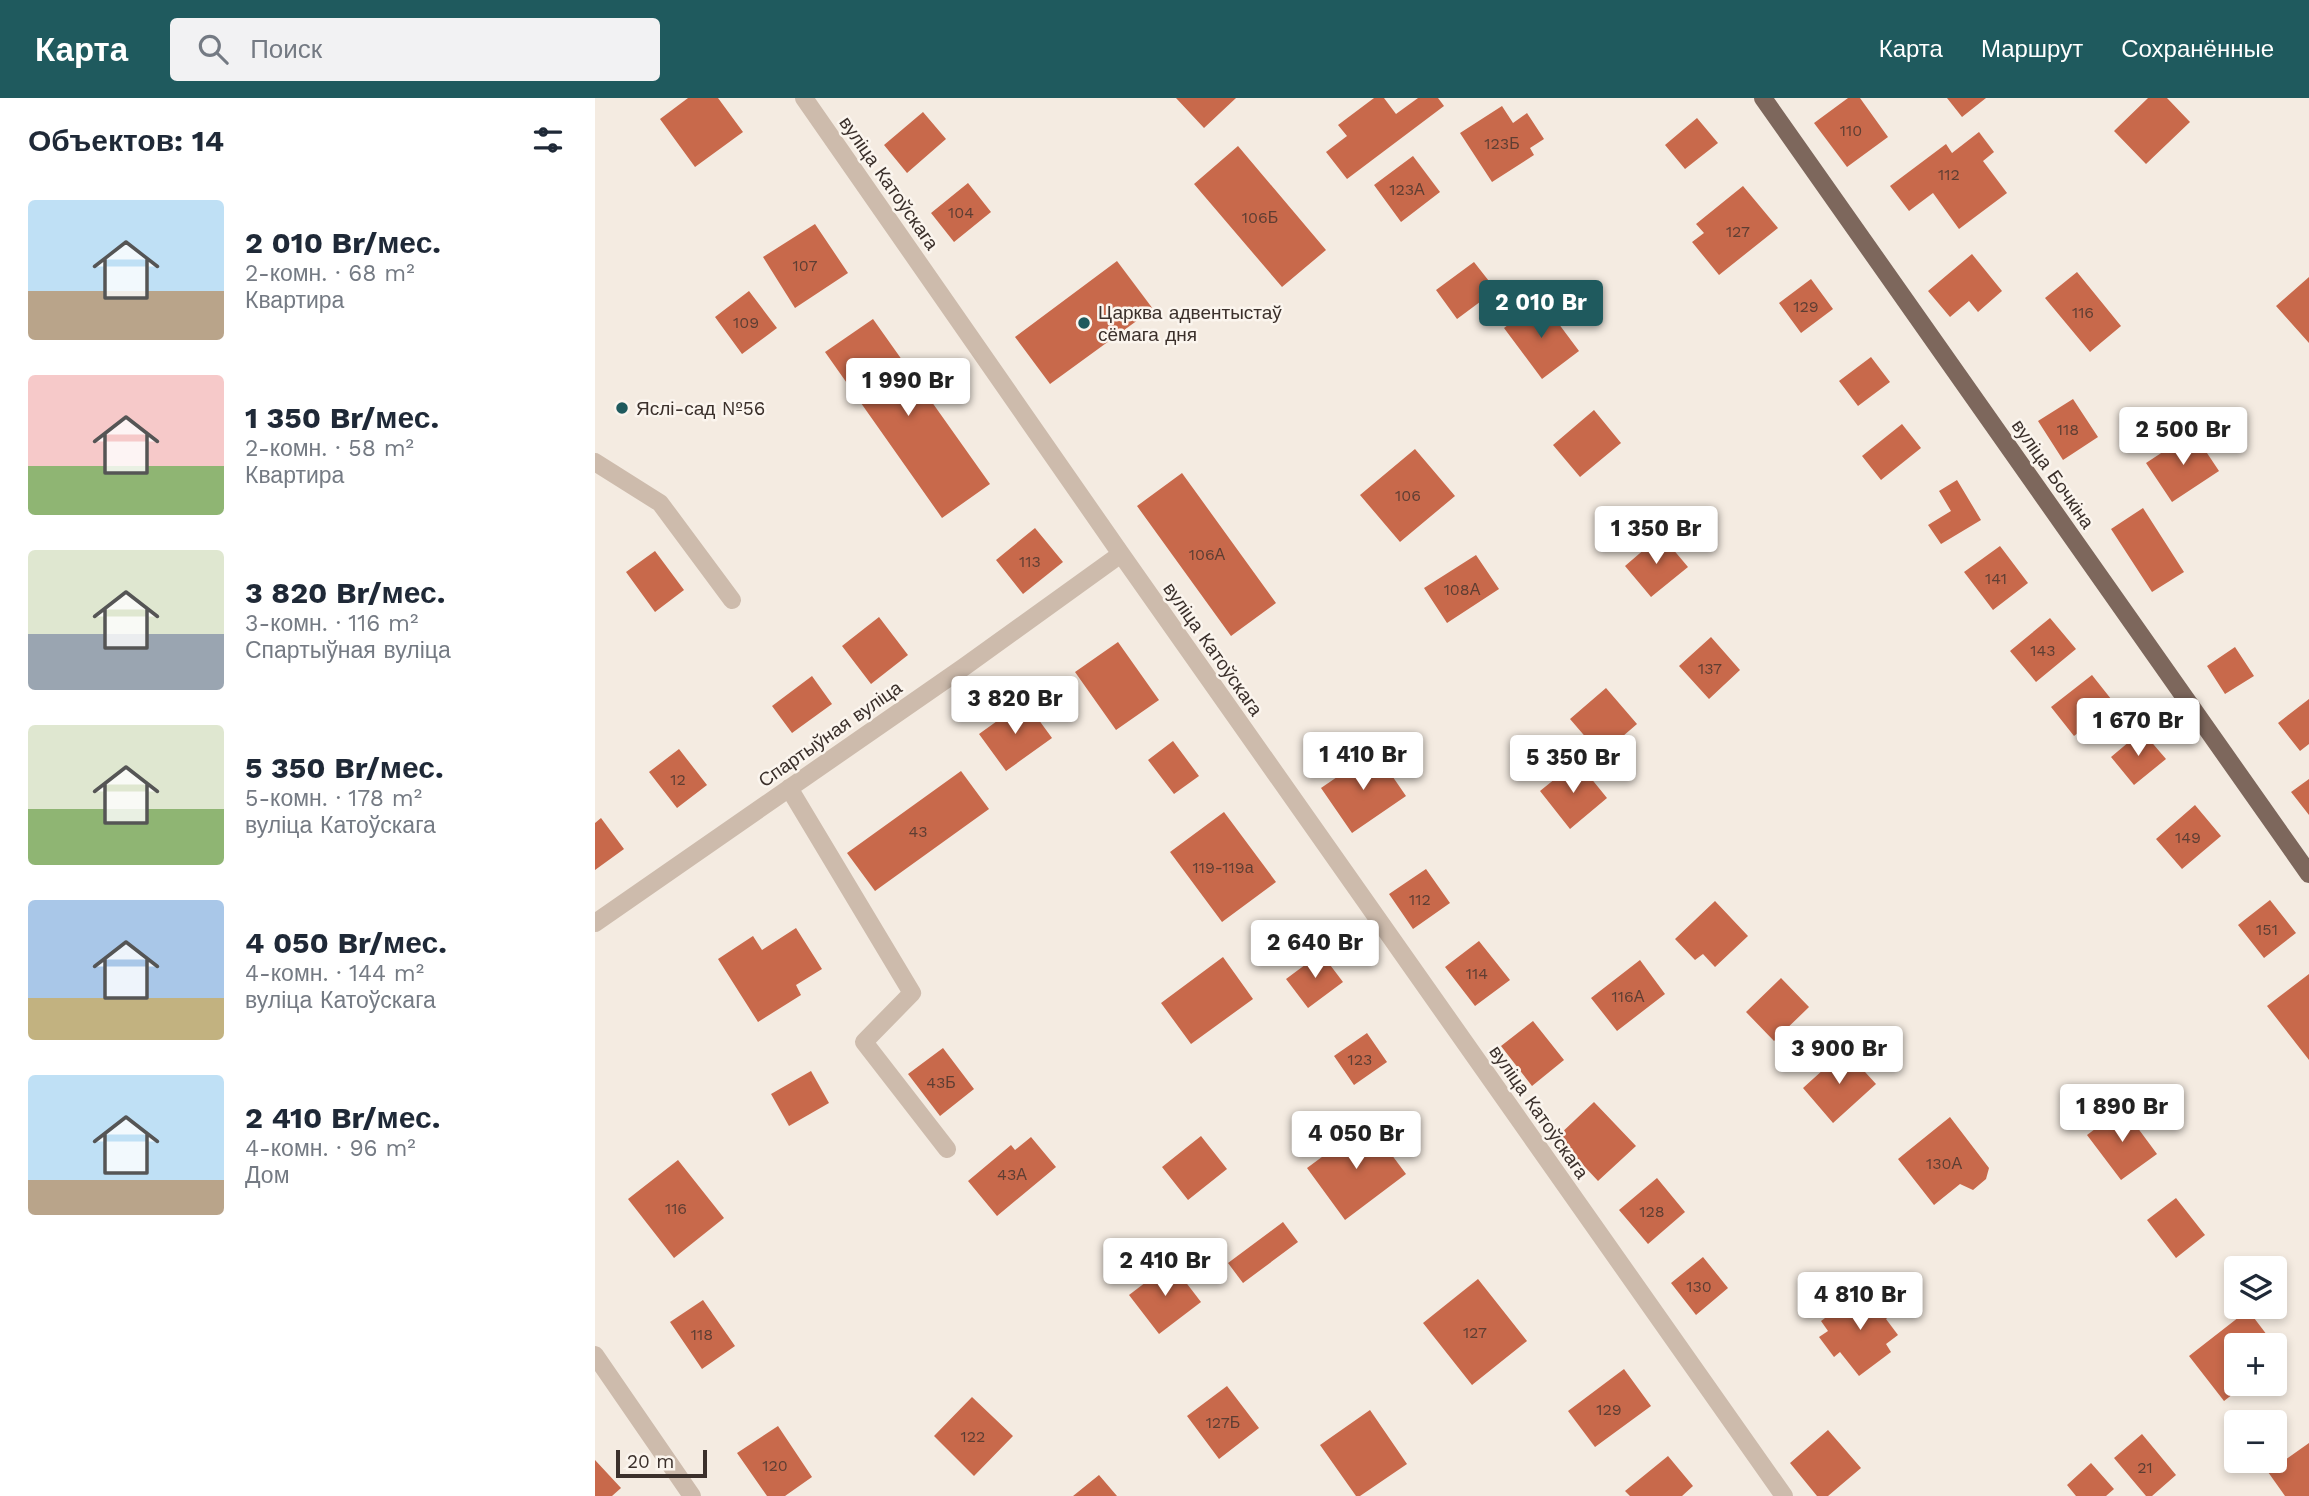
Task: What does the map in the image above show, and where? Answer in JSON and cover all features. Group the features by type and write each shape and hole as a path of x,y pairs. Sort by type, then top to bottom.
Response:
{"main road":[{"name":"вуліца Бочкіна","path":"1763,98 2309,874"}],"street":[{"name":"вуліца Катоўскага","path":"804,98 1121,554 1784,1496"},
{"path":"595,462 660,503 733,600"},
{"name":"Спартыўная вуліца","path":"595,923 964,667 1121,554"},
{"path":"789,788 912,993 864,1042 947,1149"},
{"path":"595,1355 692,1496"}],"building":[{"path":"688,98 718,98 743,132 695,167 660,119"},
{"path":"1176,98 1236,98 1204,128"},
{"path":"1374,98 1384,98 1396,114 1418,98 1438,98 1444,106 1347,179 1326,152 1347,136 1338,125"},
{"path":"1848,98 1860,98 1888,137 1847,167 1814,123"},
{"path":"1947,98 1986,98 1962,117"},
{"path":"2148,98 2167,98 2190,122 2146,164 2114,131"},
{"path":"1502,106 1513,123 1527,113 1544,139 1530,148 1534,155 1492,182 1460,133"},
{"path":"923,112 946,139 907,173 884,145"},
{"path":"1697,118 1718,143 1685,169 1665,145"},
{"path":"1979,132 1994,152 1983,161 2007,193 1959,229 1933,193 1909,211 1890,186 1946,144 1952,153"},
{"path":"1238,146 1326,250 1282,287 1194,184"},
{"path":"1413,156 1440,192 1401,222 1374,185"},
{"path":"968,183 991,212 954,242 931,213"},
{"path":"1743,186 1778,228 1719,275 1692,242 1704,233 1696,224"},
{"path":"815,224 848,273 795,308 763,257"},
{"path":"1972,254 2002,291 1978,312 1969,301 1950,317 1928,291"},
{"name":"Царква адвентыстаў сёмага дня","path":"1117,261 1153,309 1050,384 1015,337"},
{"path":"1474,262 1496,290 1457,319 1436,290"},
{"path":"2077,272 2121,326 2090,352 2045,298"},
{"path":"2309,277 2309,343 2276,306"},
{"path":"1811,279 1833,309 1801,333 1779,303"},
{"path":"749,291 777,328 742,354 715,317"},
{"path":"1541,300 1579,351 1542,379 1504,328"},
{"path":"873,319 990,484 942,518 825,352"},
{"path":"1871,357 1890,382 1858,406 1839,381"},
{"path":"2073,399 2098,437 2063,460 2038,421"},
{"path":"1594,410 1621,443 1580,477 1553,445"},
{"path":"1902,424 1921,448 1881,480 1862,456"},
{"path":"2193,432 2219,471 2172,502 2146,463"},
{"path":"1415,449 1455,496 1400,542 1360,495"},
{"path":"1182,473 1276,603 1231,636 1137,506"},
{"path":"1957,480 1981,520 1941,544 1928,525 1951,511 1939,491"},
{"path":"2143,508 2184,572 2152,592 2111,529"},
{"path":"1035,528 1063,562 1023,594 996,560"},
{"path":"1661,535 1688,567 1651,597 1625,566"},
{"path":"2000,546 2028,583 1993,610 1964,572"},
{"path":"655,551 684,590 655,612 626,572"},
{"path":"1476,555 1499,589 1447,623 1424,588"},
{"path":"879,617 908,655 871,684 842,646"},
{"path":"2050,618 2076,649 2036,682 2010,651"},
{"path":"1711,637 1740,670 1709,699 1679,666"},
{"path":"1118,642 1159,700 1116,730 1075,672"},
{"path":"2235,647 2254,676 2225,694 2207,666"},
{"path":"2092,675 2115,704 2074,736 2051,707"},
{"path":"812,676 832,704 792,733 772,706"},
{"path":"1606,688 1637,724 1601,755 1570,719"},
{"path":"2309,699 2309,744 2300,751 2278,723"},
{"path":"1025,701 1052,738 1006,771 979,734"},
{"path":"2142,731 2166,759 2134,785 2111,757"},
{"path":"1173,741 1199,776 1174,794 1148,760"},
{"path":"679,749 707,785 677,808 649,772"},
{"path":"1375,751 1406,796 1352,833 1321,788"},
{"path":"1577,761 1607,798 1570,829 1540,791"},
{"path":"961,771 989,809 875,891 847,853"},
{"path":"2309,779 2309,815 2291,792"},
{"path":"2195,805 2221,836 2182,869 2156,839"},
{"path":"1224,812 1276,882 1222,922 1170,852"},
{"path":"601,818 624,849 595,870 595,823"},
{"path":"1426,869 1450,903 1413,929 1389,894"},
{"path":"2270,900 2296,933 2264,958 2238,925"},
{"path":"1715,901 1748,936 1715,967 1703,954 1695,960 1675,939"},
{"path":"796,928 822,969 796,985 801,995 758,1022 718,959 753,936 762,950"},
{"path":"1479,941 1510,980 1475,1006 1445,967"},
{"path":"1321,953 1343,982 1308,1008 1286,979"},
{"path":"1223,957 1253,999 1191,1044 1161,1003"},
{"path":"1640,960 1665,994 1617,1031 1591,998"},
{"path":"2309,974 2309,1060 2267,1006"},
{"path":"1781,978 1809,1007 1774,1041 1746,1012"},
{"path":"1533,1021 1564,1060 1532,1086 1501,1046"},
{"path":"1367,1033 1387,1062 1354,1085 1334,1056"},
{"path":"943,1048 974,1089 940,1116 908,1074"},
{"path":"1845,1050 1876,1084 1833,1123 1803,1088"},
{"path":"811,1071 829,1103 789,1126 771,1094"},
{"path":"1594,1102 1636,1146 1598,1181 1557,1137"},
{"path":"2123,1108 2157,1154 2121,1180 2087,1135"},
{"path":"1950,1117 1989,1168 1986,1179 1973,1190 1960,1184 1934,1205 1898,1159"},
{"path":"1368,1123 1406,1174 1345,1220 1307,1168"},
{"path":"1201,1136 1227,1169 1188,1200 1162,1167"},
{"path":"1031,1137 1056,1167 997,1216 968,1181 1011,1145 1015,1150"},
{"path":"678,1160 724,1218 674,1258 628,1199"},
{"path":"1657,1178 1685,1212 1648,1244 1619,1210"},
{"path":"2176,1198 2205,1235 2176,1258 2147,1220"},
{"path":"1283,1222 1298,1242 1243,1283 1228,1263"},
{"path":"1703,1257 1728,1288 1696,1315 1671,1283"},
{"path":"1171,1263 1201,1302 1159,1334 1129,1295"},
{"path":"1478,1279 1527,1341 1472,1385 1423,1323"},
{"path":"1864,1289 1876,1305 1883,1300 1893,1313 1886,1319 1898,1335 1886,1344 1891,1352 1859,1376 1840,1352 1834,1357 1819,1337 1828,1331 1821,1321"},
{"path":"703,1300 735,1346 702,1369 670,1322"},
{"path":"2236,1319 2255,1319 2265,1333 2224,1333 2224,1396 2230,1396 2224,1401 2189,1356"},
{"path":"1624,1369 1651,1406 1595,1447 1568,1411"},
{"path":"1227,1386 1259,1428 1219,1459 1187,1416"},
{"path":"972,1397 1013,1436 974,1476 934,1436"},
{"path":"1370,1410 1407,1464 1360,1496 1356,1496 1320,1445"},
{"path":"778,1426 812,1477 785,1496 767,1496 737,1453"},
{"path":"1828,1430 1861,1468 1828,1496 1817,1496 1790,1463"},
{"path":"2142,1434 2176,1475 2152,1496 2146,1496 2114,1458"},
{"path":"2309,1443 2309,1496 2285,1496 2269,1473 2287,1473 2287,1459"},
{"path":"1668,1456 1693,1486 1682,1496 1630,1496 1625,1491"},
{"path":"595,1460 621,1488 612,1496 595,1496"},
{"path":"2091,1463 2114,1489 2106,1496 2076,1496 2067,1485"},
{"path":"1099,1475 1117,1496 1073,1496"}],"place":[{"name":"Царква адвентыстаў сёмага дня","path":"1084,323"},
{"name":"Яслі-сад №56","path":"622,408"}]}
